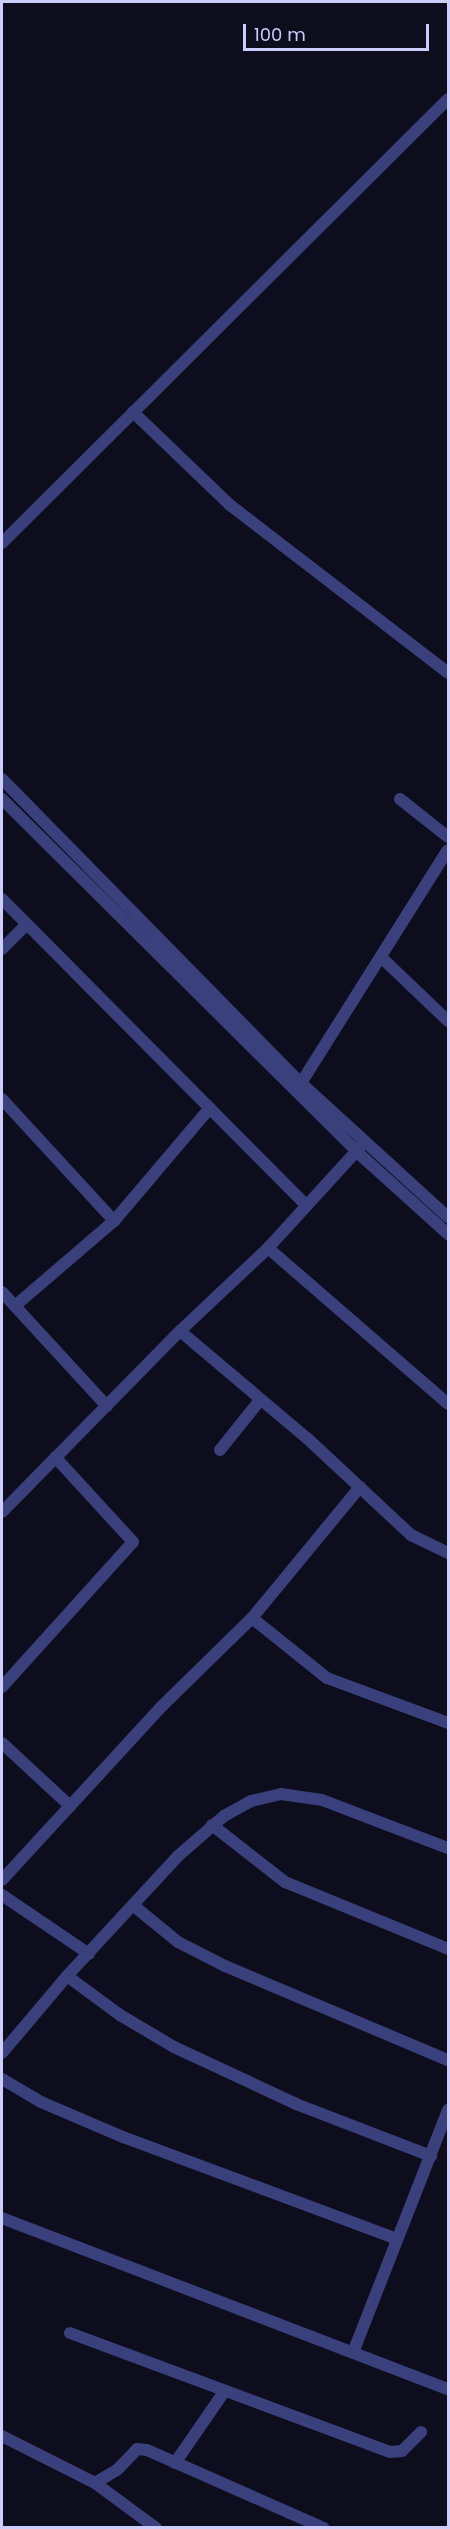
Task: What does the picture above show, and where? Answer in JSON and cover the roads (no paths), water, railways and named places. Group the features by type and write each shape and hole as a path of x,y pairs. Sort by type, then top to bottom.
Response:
{"street":[{"path":"2,543 448,99"},
{"path":"133,412 230,505 448,673"},
{"path":"2,778 302,1083 360,1147 448,1217"},
{"path":"2,799 448,1234"},
{"path":"400,799 448,837"},
{"path":"302,1083 448,850"},
{"path":"2,899 306,1205"},
{"path":"2,949 27,924"},
{"path":"381,957 448,1021"},
{"path":"2,1099 114,1221"},
{"path":"16,1305 114,1221 210,1108"},
{"path":"2,1512 180,1331 268,1248 360,1147"},
{"path":"268,1248 448,1404"},
{"path":"2,1292 107,1406"},
{"path":"180,1331 360,1487 411,1535 448,1553"},
{"path":"220,1450 260,1400"},
{"path":"2,1687 134,1542 55,1457"},
{"path":"2,1880 159,1708 252,1618 360,1487"},
{"path":"2,1493 11,1503"},
{"path":"252,1618 327,1678 448,1723"},
{"path":"2,1743 70,1806"},
{"path":"2,2053 67,1976 212,1825 251,1801 281,1794 322,1800 448,1848"},
{"path":"212,1825 285,1882 448,1949"},
{"path":"2,1895 89,1954"},
{"path":"134,1906 178,1942 225,1966 448,2060"},
{"path":"67,1976 120,2016 174,2047 296,2103 432,2156"},
{"path":"2,2079 41,2102 123,2137 397,2239"},
{"path":"354,2350 432,2156 448,2110"},
{"path":"2,2218 354,2350 448,2389"},
{"path":"70,2333 390,2452 402,2451 421,2432"},
{"path":"175,2463 224,2392"},
{"path":"2,2436 95,2483 156,2528"},
{"path":"95,2483 117,2470 137,2449 175,2463 324,2528"}]}
